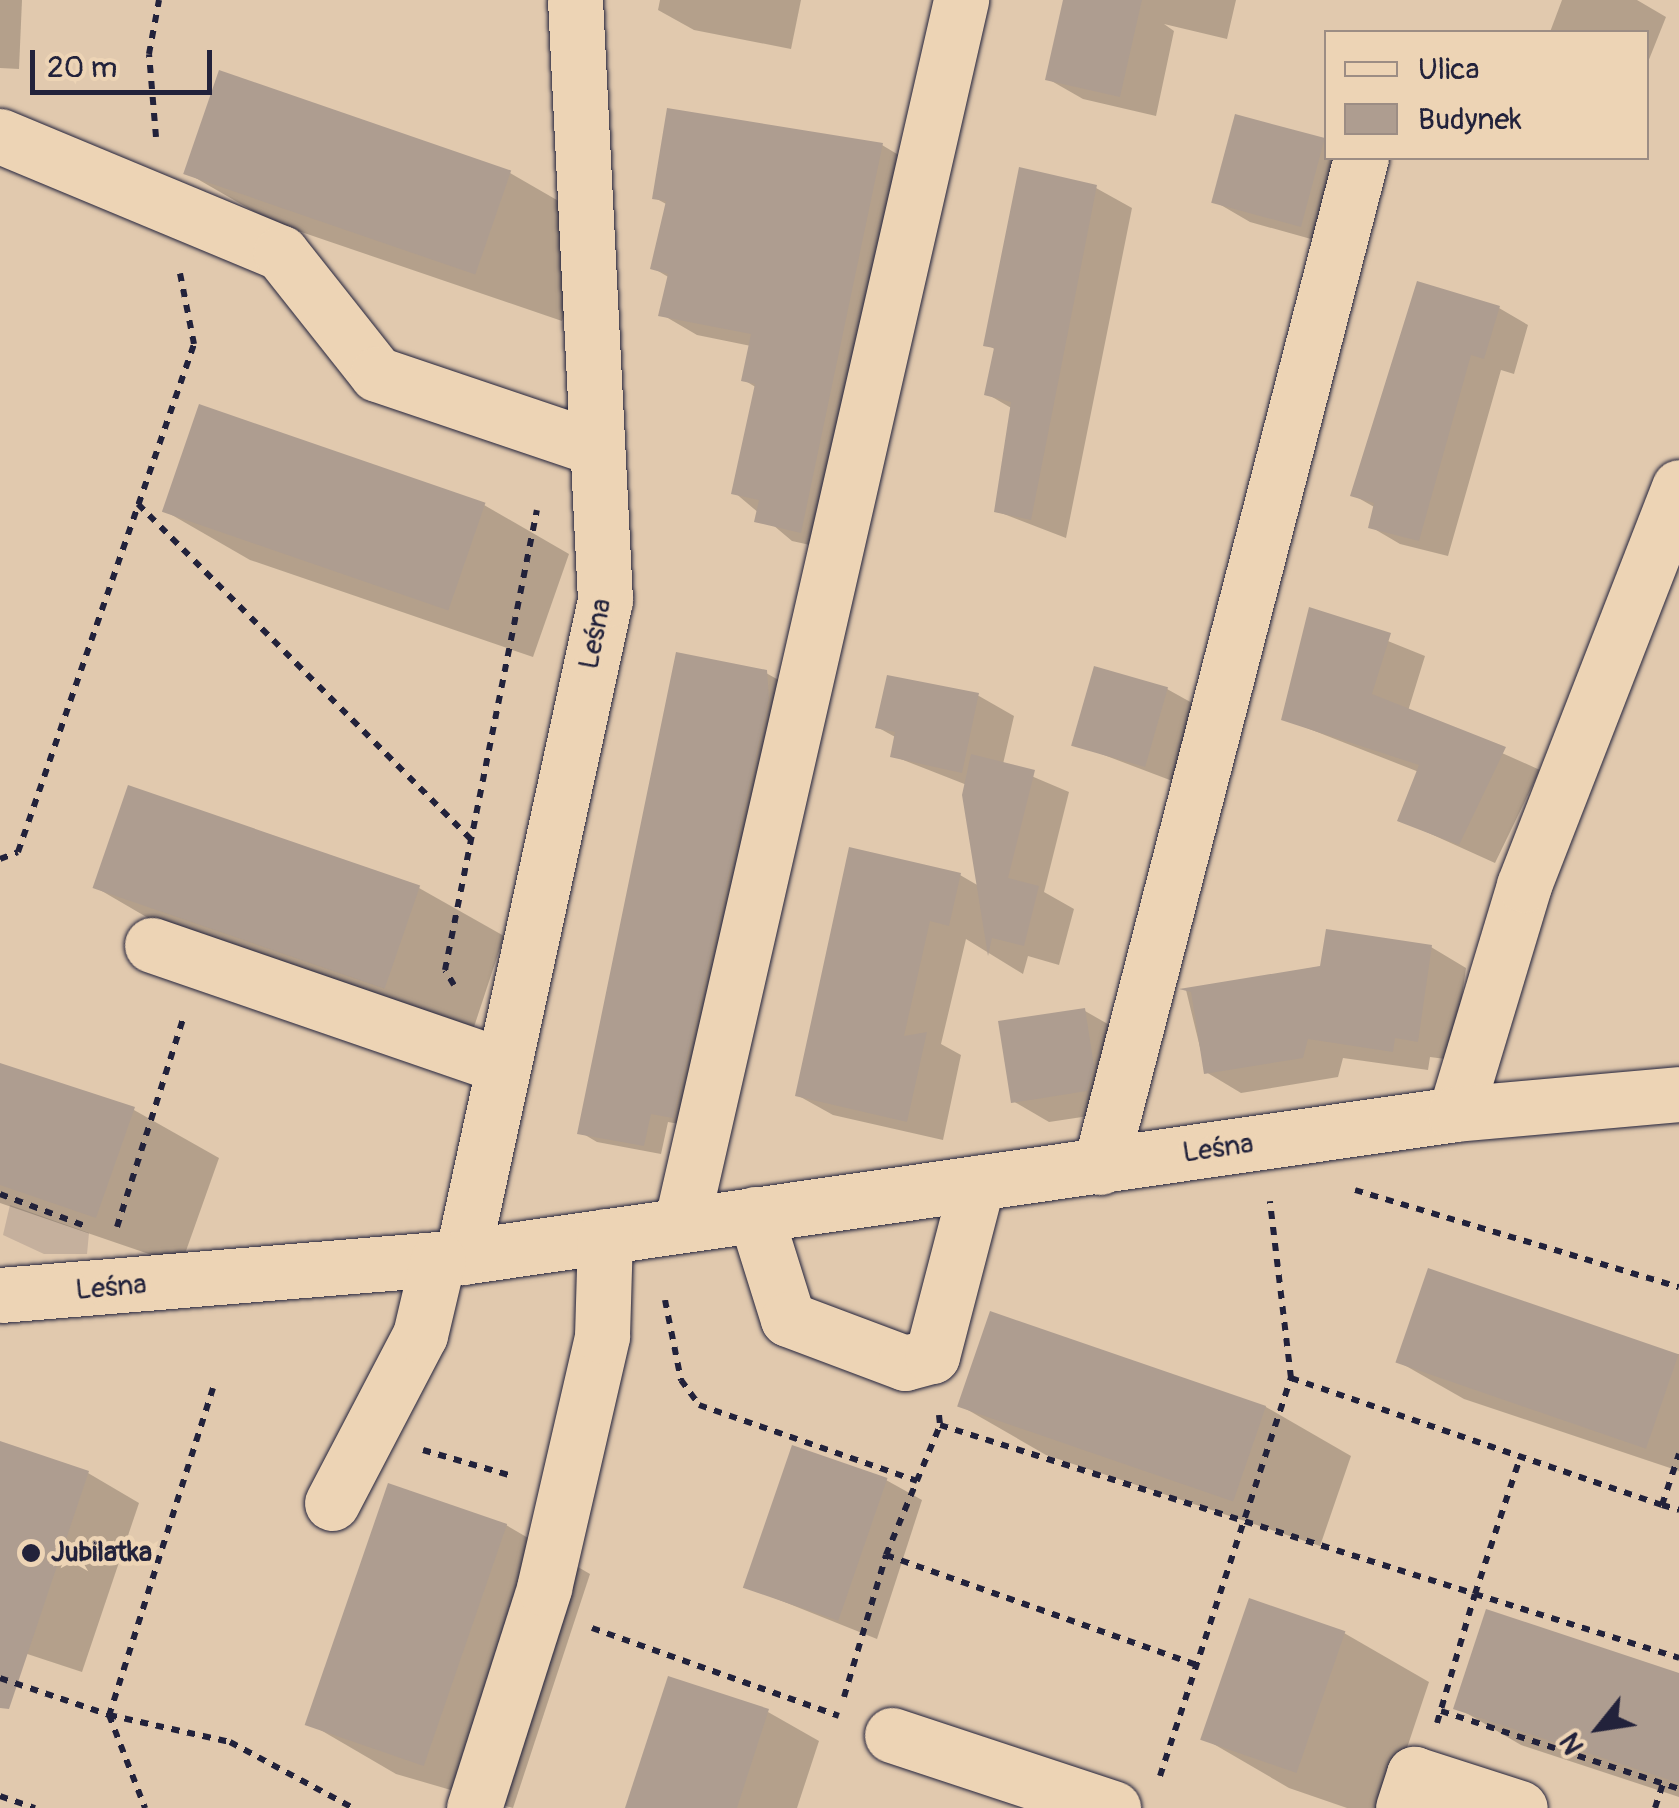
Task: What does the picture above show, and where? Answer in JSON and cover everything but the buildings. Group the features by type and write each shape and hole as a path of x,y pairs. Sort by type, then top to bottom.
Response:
{"street":[{"name":"Leśna","path":"450,1258 502,1066 605,600 576,0"},
{"path":"474,1808 538,1609 602,1336 646,1230 961,0"},
{"path":"0,136 281,253 377,374 595,448"},
{"path":"1100,1167 1361,160"},
{"path":"1455,1114 1524,885 1679,486"},
{"path":"152,945 502,1066"},
{"name":"Leśna","path":"11,1287 450,1258 1455,1114 1679,1094"},
{"path":"755,1214 788,1319 905,1362 932,1356 977,1183"},
{"path":"332,1503 420,1335 450,1258"},
{"path":"892,1735 1113,1808"},
{"path":"1403,1808 1414,1774 1520,1808"}],"path":[{"path":"0,858 18,852 194,344 151,111 159,0"},
{"path":"502,1066 445,970 539,503 595,448"},
{"path":"138,504 472,840"},
{"path":"110,1246 179,1032"},
{"path":"1346,1187 1679,1287"},
{"path":"1170,1751 1249,1525 1292,1378 1269,1198 1288,1195"},
{"path":"646,1230 681,1380 699,1405 917,1480"},
{"path":"838,1716 886,1555 940,1425 932,1356"},
{"path":"1292,1378 1679,1510"},
{"path":"145,1808 110,1715 212,1388"},
{"path":"940,1425 1679,1658"},
{"path":"368,1434 566,1492"},
{"path":"1662,1505 1679,1454"},
{"path":"1438,1720 1520,1458"},
{"path":"886,1555 1200,1666"},
{"path":"538,1609 892,1735"},
{"path":"0,1678 110,1715 230,1742 352,1808"},
{"path":"1441,1711 1679,1789"},
{"path":"1655,1808 1662,1784"},
{"path":"0,1796 35,1808"}],"shaded area":[{"path":"10,1205 89,1233 87,1254 44,1254 3,1235"}],"place":[{"name":"Jubilatka","path":"31,1553"}]}
